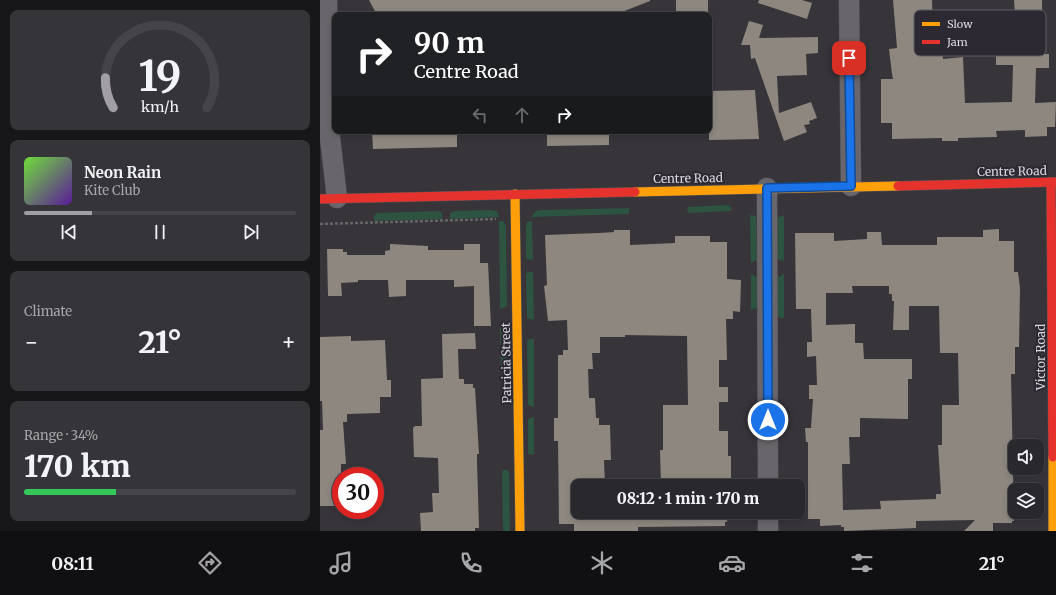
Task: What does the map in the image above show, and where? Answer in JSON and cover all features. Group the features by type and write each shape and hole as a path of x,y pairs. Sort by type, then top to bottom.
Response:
{"main road":[{"name":"Centre Road","path":"327,199 1053,182"},
{"name":"Victor Road","path":"1053,182 1053,531"},
{"name":"Patricia Street","path":"515,194 520,531"}],"street":[{"path":"326,0 329,129 323,173 327,199"},
{"path":"849,0 851,186"},
{"path":"767,188 768,479"},
{"path":"768,519 768,531"}],"path":[{"path":"320,224 516,218"}],"green space":[{"path":"728,205 731,207 731,211 688,213 687,207"},
{"path":"629,208 629,214 531,217 536,211 541,210"},
{"path":"438,211 442,213 442,219 374,221 374,216 377,213"},
{"path":"455,211 497,211 499,217 450,219 450,213"},
{"path":"750,215 756,216 757,260 751,263"},
{"path":"784,215 784,261 777,259 777,218"},
{"path":"499,221 503,221 506,225 507,306 500,309"},
{"path":"532,221 533,260 526,259 526,226 527,222"},
{"path":"528,272 533,272 534,320 527,318 526,274"},
{"path":"751,274 757,277 757,308 751,310"},
{"path":"784,274 784,318 780,318 777,315 778,277"},
{"path":"505,324 507,327 508,365 501,367 500,325"},
{"path":"529,339 534,339 534,407 528,405 527,341"},
{"path":"534,417 534,455 528,454 528,419"},
{"path":"502,470 507,470 509,472 510,531 503,531"}],"building":[{"path":"369,0 650,0 622,12 375,12"},
{"path":"676,0 708,0 708,12 676,12"},
{"path":"759,0 802,0 812,3 807,19 758,3"},
{"path":"893,0 932,0 932,10 914,10 914,56 943,56 943,59 963,57 965,103 1012,102 1013,65 996,65 996,56 1046,56 1046,54 1049,54 1049,68 1036,68 1035,103 1056,102 1055,127 1047,127 1047,136 1025,137 1025,130 996,131 997,137 958,138 958,141 942,141 942,138 892,139 892,123 881,123 881,79 893,79 889,49 897,48"},
{"path":"1014,0 1042,0 1042,10 1015,10"},
{"path":"749,21 763,25 759,38 818,37 818,53 806,54 807,75 777,76 779,113 811,102 817,118 809,121 810,124 804,125 807,132 784,141 755,58 751,59 750,45 741,45"},
{"path":"755,90 759,139 709,140 709,134 712,134 712,91"},
{"path":"372,134 457,134 457,147 373,149"},
{"path":"547,134 609,134 609,145 547,146"},
{"path":"999,229 999,241 1014,241 1014,272 1018,272 1020,288 1019,347 1015,347 1015,374 1011,374 1012,439 1008,439 1008,475 1013,475 1013,483 1008,483 1008,519 1014,519 1014,521 1012,521 1012,523 993,523 993,531 964,531 975,520 916,521 916,528 844,531 844,527 841,527 841,525 820,526 820,519 808,519 808,442 806,442 805,428 811,428 813,399 809,399 809,385 817,385 816,356 807,357 807,342 812,342 811,309 796,309 795,233 834,233 834,241 867,239 867,232 881,232 882,245 937,245 937,237 983,237 983,230","holes":["852,286 889,286 889,294 892,294 892,301 894,301 893,330 909,330 909,306 939,306 940,353 958,353 959,405 942,405 942,445 938,445 941,494 936,494 936,499 880,501 881,509 843,510 842,464 850,464 849,437 860,437 860,418 908,419 908,379 912,379 912,359 864,359 863,343 855,343 855,324 826,325 826,293 853,293"]},
{"path":"614,230 630,230 630,245 675,243 675,236 710,236 710,242 727,242 727,279 741,280 740,312 733,311 733,319 726,319 727,360 719,360 719,387 728,387 728,402 719,402 719,431 728,431 728,456 731,456 731,479 661,479 660,450 663,450 663,405 688,405 687,336 625,335 625,337 600,337 600,353 592,353 593,369 588,369 589,398 595,398 596,418 599,418 599,425 610,425 611,460 604,460 605,479 571,479 571,519 727,519 727,522 725,522 725,526 638,527 638,531 574,531 574,524 559,524 558,441 554,441 554,418 558,418 558,355 563,355 563,350 568,350 567,320 548,321 544,286 547,285 545,235 614,232"},
{"path":"390,244 428,246 428,250 464,250 464,244 480,244 480,263 488,263 491,326 474,326 474,286 454,287 454,280 406,280 406,296 389,297 388,280 358,280 358,282 341,283 342,296 328,296 327,249 343,249 343,252 347,252 347,255 385,255 385,251 390,250"},
{"path":"475,333 476,349 458,349 459,379 464,379 464,384 473,384 473,388 475,388 479,454 477,454 477,462 479,528 475,528 475,531 421,531 420,513 433,512 432,493 439,493 438,458 414,457 413,428 415,426 422,426 421,379 443,378 442,334"},
{"path":"351,336 351,341 385,340 387,380 391,380 391,397 380,397 380,413 347,414 347,422 343,422 346,464 341,464 341,467 332,467 332,506 320,506 320,430 323,430 322,401 320,401 320,337"}],"traffic: slow":[{"path":"635,192 898,186"},
{"path":"515,194 520,531"},
{"path":"1053,457 1053,531"}],"traffic: jam":[{"path":"1051,182 1053,457"},
{"path":"898,186 1056,182"},
{"path":"320,199 635,192"}],"route":[{"path":"768,420 767,188 851,186 849,58"}]}
